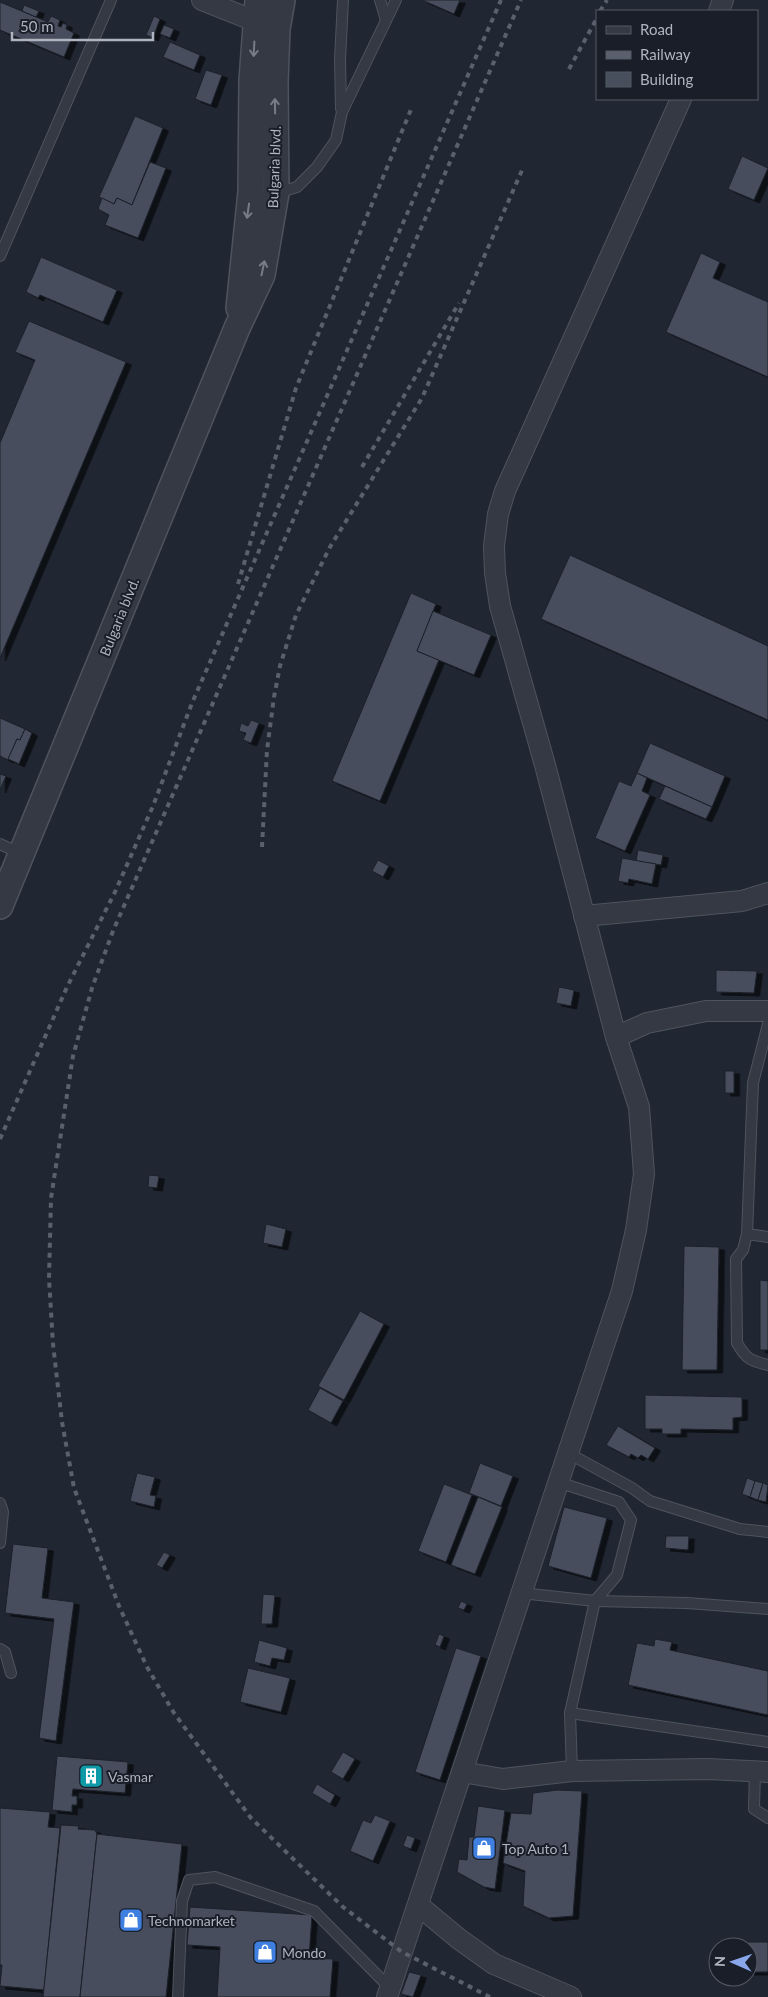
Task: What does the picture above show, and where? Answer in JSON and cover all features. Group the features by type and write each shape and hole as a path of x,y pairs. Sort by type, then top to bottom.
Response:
{"street":[{"path":"202,0 263,17"},
{"name":"Bulgaria blvd.","path":"237,328 251,192 252,80 263,17 282,0"},
{"name":"Bulgaria blvd.","path":"0,906 237,328 262,275 276,193 275,82 263,17"},
{"path":"390,1994 622,1291 636,1230 644,1174 639,1108 616,1037 500,606 494,573 494,546 498,514 505,491 680,100"},
{"path":"584,916 742,901 768,893"},
{"path":"616,1037 647,1023 699,1012 768,1011"},
{"path":"462,1772 504,1779 572,1771 708,1769 761,1771"},
{"path":"418,1905 459,1940 494,1964 571,1997"}],"lane":[{"path":"0,256 111,0"},
{"path":"342,112 340,60 343,0"},
{"path":"380,0 386,20"},
{"path":"276,193 297,187 317,167 336,140 342,112 396,0"},
{"path":"0,844 22,855"},
{"path":"768,1024 753,1083 747,1234 743,1250 736,1259 737,1344 748,1358 768,1365"},
{"path":"747,1234 768,1237"},
{"path":"568,1453 632,1488 650,1501 740,1529 768,1532"},
{"path":"558,1482 619,1502 631,1520 617,1575 596,1601 570,1713 572,1771"},
{"path":"0,1503 3,1512 0,1544"},
{"path":"521,1594 596,1601 688,1603 768,1609"},
{"path":"0,1649 5,1652 11,1673"},
{"path":"570,1713 768,1742"},
{"path":"761,1771 754,1809 768,1818"},
{"path":"178,1997 182,1901 189,1880 215,1877 314,1911 390,1994"}],"building":[{"path":"422,0 460,0 454,14"},
{"path":"0,2 48,22 51,16 60,20 58,26 61,27 63,23 67,25 66,29 74,33 64,57 0,30"},
{"path":"24,5 39,11 36,17 22,11"},
{"path":"154,16 160,19 153,38 146,35"},
{"path":"164,25 174,29 170,38 160,34"},
{"path":"170,42 200,55 194,70 163,57"},
{"path":"206,70 222,75 211,105 195,99"},
{"path":"135,116 163,128 132,205 117,198 114,204 99,197"},
{"path":"742,156 768,168 754,200 728,189"},
{"path":"150,162 166,168 138,238 105,225 109,215 98,209 102,198 114,204 117,198 132,205"},
{"path":"701,253 720,262 713,278 768,302 768,377 666,332"},
{"path":"41,257 117,290 103,322 40,295 38,298 26,292"},
{"path":"29,321 126,362 0,658 0,443 35,360 15,352"},
{"path":"570,555 768,646 768,720 541,619"},
{"path":"411,593 436,604 417,651 439,660 380,801 332,781"},
{"path":"433,611 491,635 474,675 417,651"},
{"path":"0,718 25,729 20,740 17,739 8,760 0,756"},
{"path":"251,720 259,723 251,743 243,740 246,733 239,731 241,723 248,726"},
{"path":"25,729 32,733 19,764 8,759 17,739 20,740"},
{"path":"650,743 725,776 712,807 637,773"},
{"path":"637,773 647,778 642,791 650,795 625,851 595,838 619,781 631,786"},
{"path":"0,774 6,776 0,790"},
{"path":"665,786 712,807 706,819 659,799"},
{"path":"638,850 663,855 661,865 636,861"},
{"path":"622,858 656,864 652,884 629,879 628,883 618,881"},
{"path":"378,860 389,866 383,877 372,871"},
{"path":"716,970 757,971 754,993 716,992"},
{"path":"559,987 574,990 571,1006 556,1003"},
{"path":"725,1071 734,1071 734,1093 725,1093"},
{"path":"149,1175 159,1176 157,1188 148,1187"},
{"path":"266,1224 286,1229 282,1247 263,1243"},
{"path":"684,1246 719,1247 717,1370 682,1370"},
{"path":"760,1280 768,1281 768,1350 760,1350"},
{"path":"360,1311 384,1324 344,1400 318,1386"},
{"path":"320,1388 343,1401 331,1423 308,1410"},
{"path":"645,1395 742,1397 742,1417 733,1418 733,1430 681,1429 681,1434 662,1434 662,1429 645,1429"},
{"path":"618,1426 655,1448 648,1459 641,1455 638,1458 631,1454 629,1457 606,1445"},
{"path":"480,1463 513,1476 501,1506 469,1493"},
{"path":"137,1473 155,1477 150,1495 156,1496 154,1507 130,1501"},
{"path":"747,1478 755,1481 750,1497 742,1494"},
{"path":"755,1481 763,1483 758,1500 750,1497"},
{"path":"763,1483 768,1485 766,1502 758,1500"},
{"path":"444,1484 472,1495 446,1562 418,1551"},
{"path":"478,1497 502,1507 475,1574 451,1565"},
{"path":"564,1507 607,1518 591,1578 548,1566"},
{"path":"666,1536 689,1536 688,1550 665,1548"},
{"path":"13,1544 48,1548 42,1598 74,1602 56,1741 39,1738 54,1619 5,1613"},
{"path":"164,1552 170,1555 162,1568 156,1565"},
{"path":"263,1594 275,1595 272,1624 261,1624"},
{"path":"461,1601 467,1604 464,1610 458,1608"},
{"path":"439,1634 444,1636 440,1647 435,1645"},
{"path":"655,1639 672,1642 670,1650 768,1671 768,1715 628,1685 637,1643 654,1646"},
{"path":"259,1640 287,1648 284,1660 272,1658 270,1666 254,1662"},
{"path":"456,1648 481,1656 440,1780 415,1772"},
{"path":"248,1668 290,1678 281,1712 240,1702"},
{"path":"343,1752 355,1759 343,1779 331,1772"},
{"name":"Vasmar","path":"57,1756 128,1762 125,1793 73,1789 72,1796 77,1796 77,1805 72,1805 72,1812 52,1810"},
{"path":"317,1784 335,1795 330,1804 312,1793"},
{"path":"558,1790 582,1791 573,1916 549,1918 523,1906 525,1871 503,1863 511,1813 531,1814 533,1793"},
{"name":"Top Auto 1","path":"478,1806 505,1810 495,1889 484,1887 457,1872 459,1859 467,1860 469,1837 474,1837"},
{"path":"0,1808 50,1812 48,1827 60,1828 44,1990 0,1986 2,1965 0,1965"},
{"path":"375,1815 390,1821 373,1861 350,1851 363,1820 371,1823"},
{"path":"61,1825 79,1826 78,1829 95,1830 97,1834 80,1997 43,1997"},
{"name":"Technomarket","path":"97,1834 182,1844 166,1997 80,1997"},
{"path":"407,1835 415,1838 411,1849 403,1846"},
{"name":"Mondo","path":"190,1907 312,1915 309,1958 333,1959 330,1997 217,1997 220,1947 187,1945"},
{"path":"758,1942 768,1942 768,1972 758,1972"},
{"path":"409,1972 421,1975 413,1997 401,1994"}],"railway":[{"path":"0,1139 67,987 115,892 153,806 192,703 501,0"},
{"path":"490,1997 402,1952 343,1907 251,1818 174,1713 147,1667 119,1606 74,1488 62,1422 53,1344 49,1279 51,1198 73,1056 92,988 113,931 521,0"},
{"path":"601,10 607,0"},
{"path":"569,69 596,20"},
{"path":"238,584 296,388 412,107"},
{"path":"262,847 267,750 274,697 280,666 296,615 330,547 422,398 523,168"},
{"path":"362,467 459,303"}],"place":[{"name":"Vasmar","path":"91,1776"},
{"name":"Top Auto 1","path":"484,1848"},
{"name":"Technomarket","path":"131,1920"},
{"name":"Mondo","path":"265,1952"}]}
